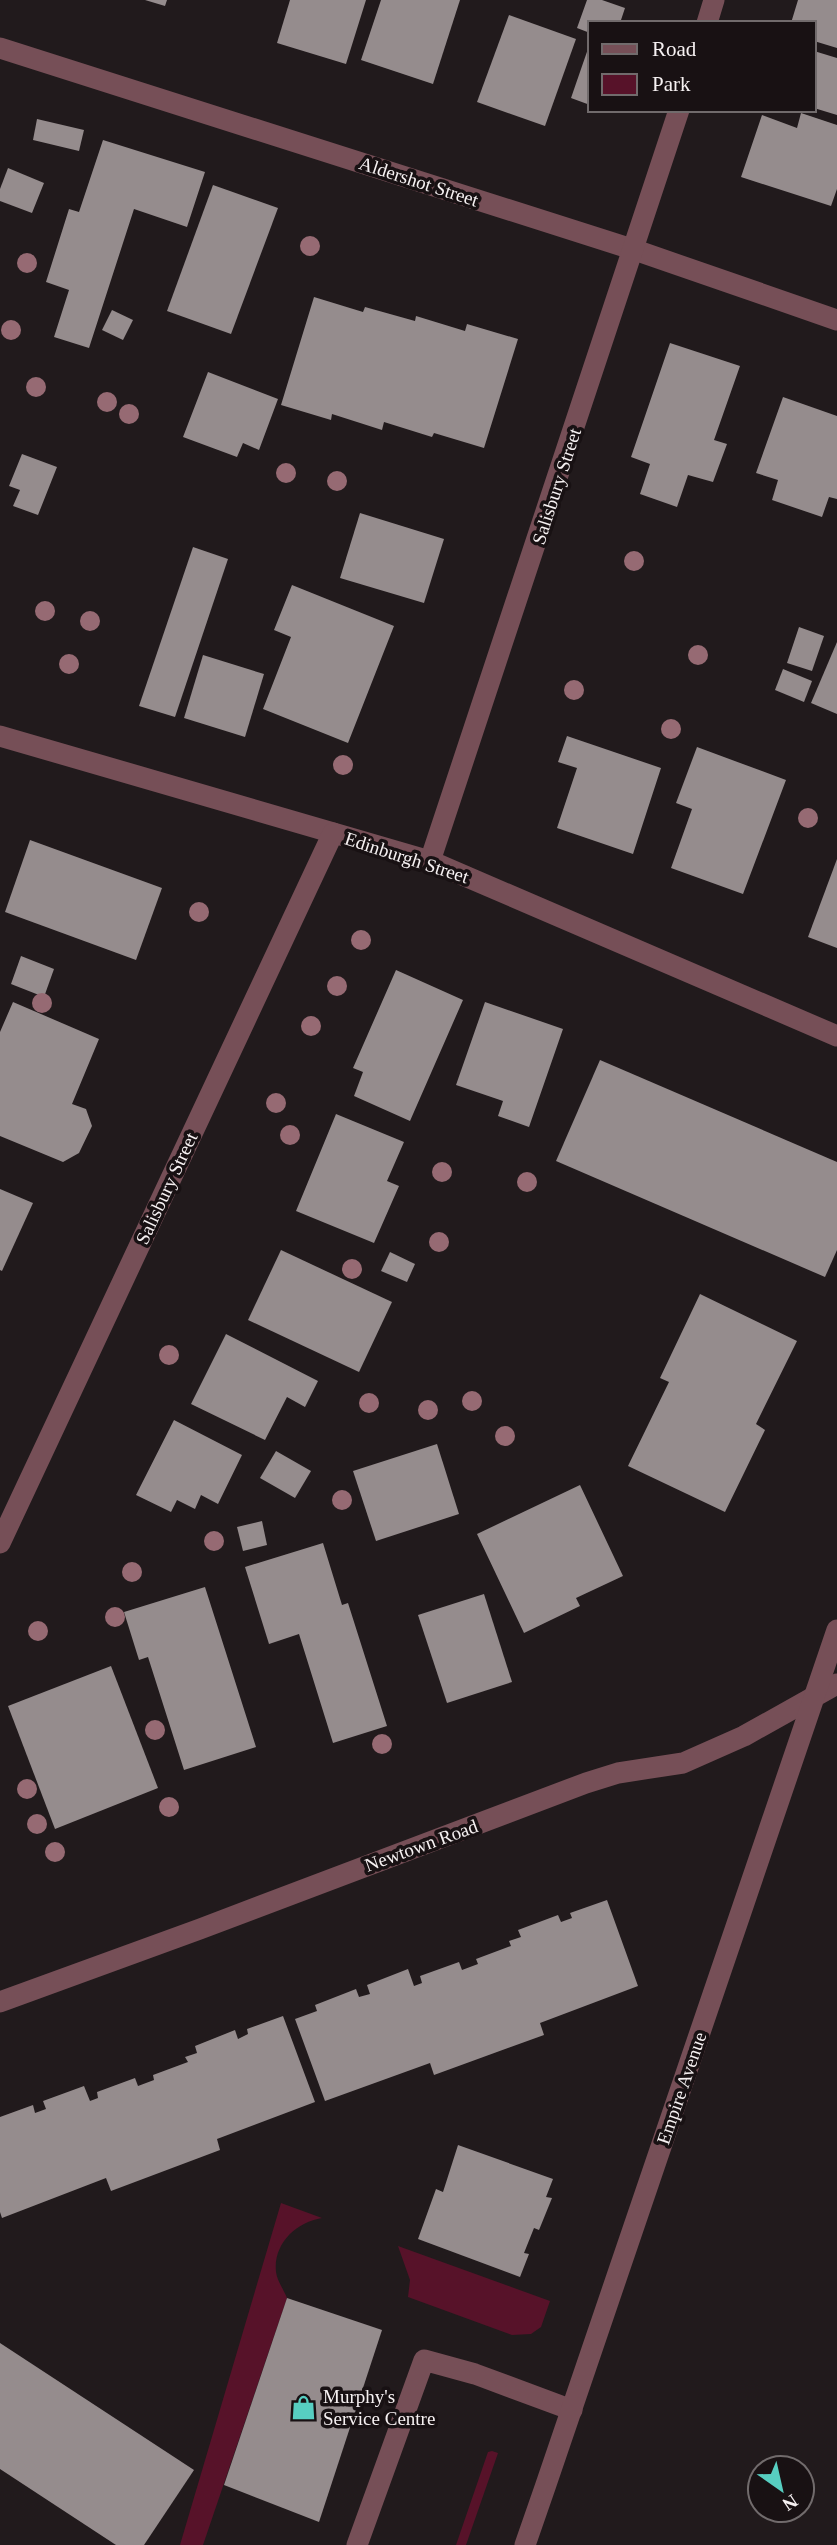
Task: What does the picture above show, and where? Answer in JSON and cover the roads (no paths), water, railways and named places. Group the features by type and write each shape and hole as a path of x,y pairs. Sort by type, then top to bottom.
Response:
{"street":[{"path":"708,21 714,0"},
{"name":"Aldershot Street","path":"0,48 635,250 837,320"},
{"name":"Salisbury Street","path":"430,861 635,250 678,112"},
{"name":"Edinburgh Street","path":"0,736 430,861 837,1036"},
{"name":"Salisbury Street","path":"0,1543 333,833"},
{"name":"Empire Avenue","path":"525,2545 788,1767 837,1630"},
{"name":"Newtown Road","path":"0,2002 586,1783 618,1773 683,1763 744,1735 837,1684"},
{"path":"357,2545 424,2360 475,2374 572,2410"}],"place":[{"name":"Murphy's Service Centre","path":"303,2407"}]}
